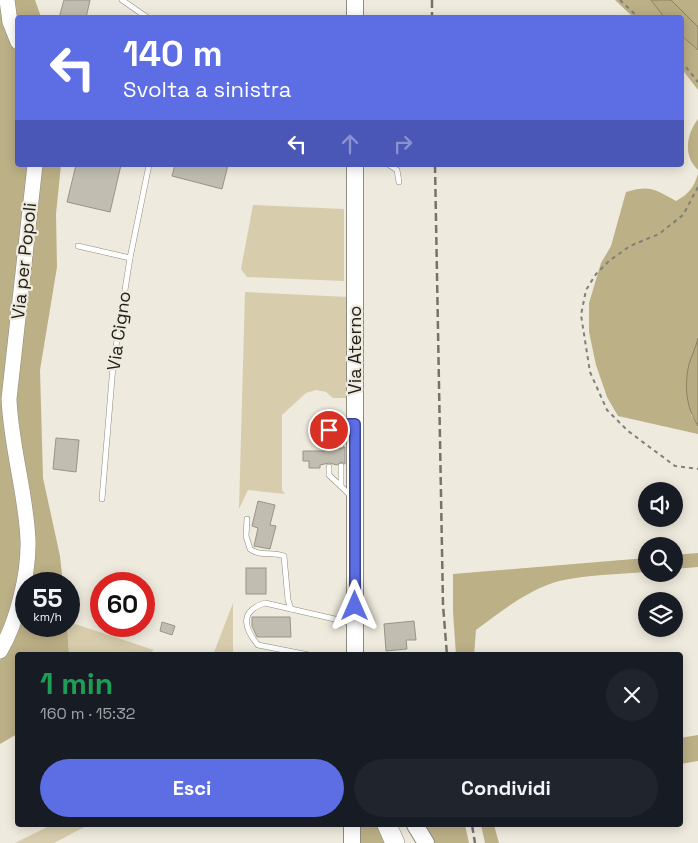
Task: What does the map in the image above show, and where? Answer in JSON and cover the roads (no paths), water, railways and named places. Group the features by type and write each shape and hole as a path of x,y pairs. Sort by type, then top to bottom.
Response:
{"highway":[{"path":"388,827 395,843"}],"main road":[{"path":"7,0 10,22 15,34"},
{"path":"355,0 355,15"},
{"name":"Via per Popoli","path":"0,651 14,619 28,555 27,530 10,420 9,399 35,167"},
{"name":"Via Aterno","path":"354,167 348,424 355,500 355,652"},
{"path":"352,827 352,843"},
{"path":"416,827 426,843"}],"lane":[{"path":"122,0 144,15"},
{"name":"Via Cigno","path":"102,500 114,366 130,258 149,167"},
{"path":"393,167 398,170 399,182"},
{"path":"78,246 130,258"},
{"path":"341,445 348,424"},
{"path":"329,445 329,430 348,424"},
{"path":"341,466 341,486"},
{"path":"329,467 329,475 355,500"},
{"path":"247,519 246,536 250,549 260,554 280,554 284,556 288,600 291,609"},
{"path":"295,652 258,644 252,637 246,622 247,615 254,607 265,603 355,623"}],"railway":[{"path":"432,0 432,15"},
{"path":"435,167 443,605 447,652"},
{"path":"472,827 475,843"}]}
